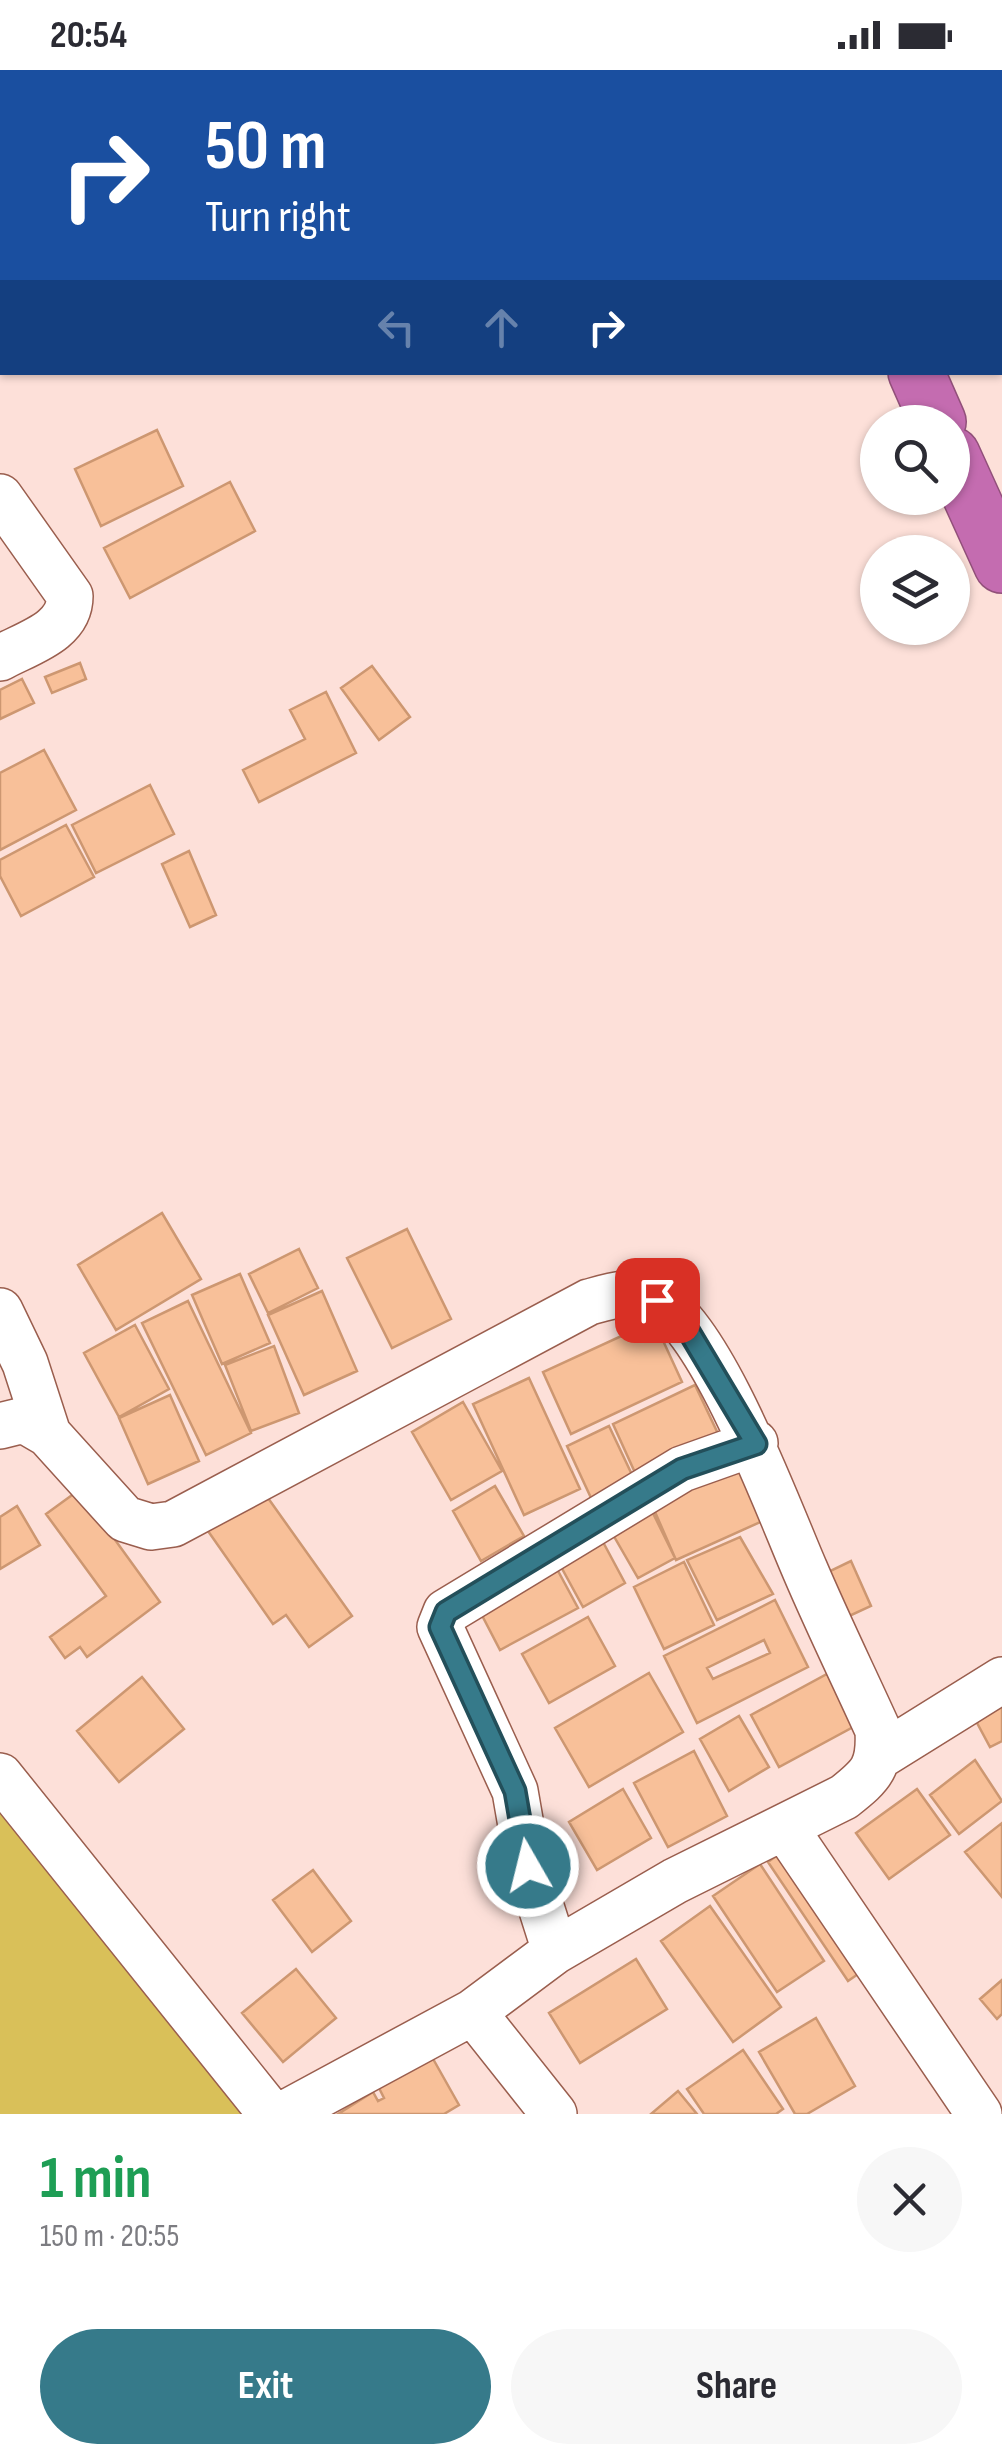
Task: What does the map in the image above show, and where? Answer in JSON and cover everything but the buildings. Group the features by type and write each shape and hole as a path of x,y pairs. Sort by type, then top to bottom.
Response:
{"highway":[{"path":"917,375 931,405"},
{"path":"970,495 1002,566"}],"street":[{"path":"0,497 70,596 70,608 60,625 0,658"},
{"path":"0,1426 24,1420 48,1434 125,1518 151,1527 173,1524 589,1302 624,1292 657,1300 682,1320 756,1444 804,1568 878,1730 880,1756"},
{"path":"0,1311 25,1364 48,1434"},
{"path":"556,1951 528,1866 515,1791 440,1627 446,1612 682,1469 756,1444"},
{"path":"284,2114 472,2012 556,1951 675,1881 844,1798 867,1778 880,1756 1002,1680"},
{"path":"0,1776 271,2114"},
{"path":"786,1828 978,2114"},
{"path":"472,2012 554,2114"}],"shaded area":[{"path":"0,1795 243,2114 0,2114"}],"route":[{"path":"528,1866 515,1791 440,1627 446,1612 682,1469 756,1444 682,1320 657,1300"}]}
